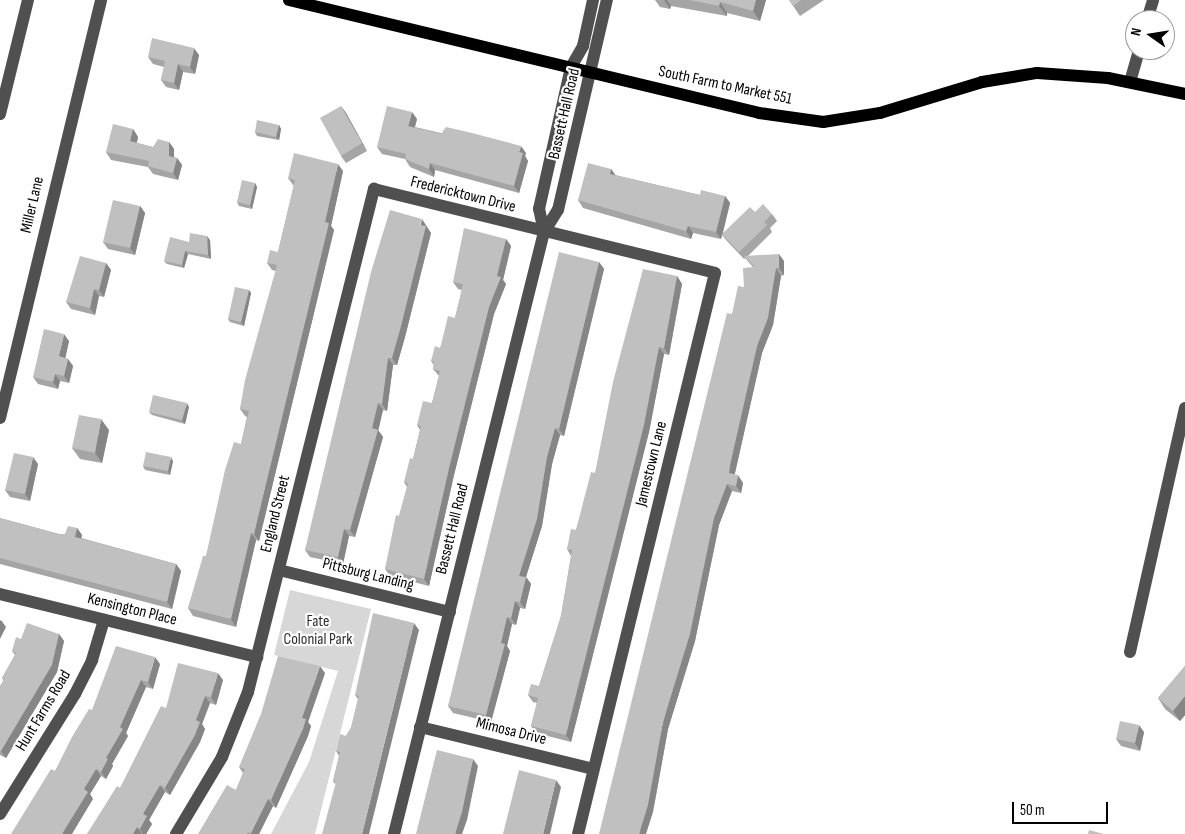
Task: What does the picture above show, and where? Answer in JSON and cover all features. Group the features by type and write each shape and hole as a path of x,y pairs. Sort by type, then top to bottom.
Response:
{"main road":[{"name":"South Farm to Market 551","path":"289,0 759,113 823,122 880,113 982,82 1037,73 1130,82 1185,94"}],"street":[{"path":"0,114 28,0"},
{"name":"Miller Lane","path":"0,418 100,0"},
{"name":"Bassett Hall Road","path":"544,232 539,209 571,67 583,46 593,0"},
{"name":"Bassett Hall Road","path":"394,834 544,232 558,210 607,0"},
{"path":"1130,82 1136,60"},
{"name":"Fredericktown Drive","path":"374,189 544,232"},
{"name":"England Street","path":"176,834 232,736 257,657 374,189"},
{"name":"Jamestown Lane","path":"544,232 716,273 578,834"},
{"path":"1130,652 1185,408"},
{"name":"Pittsburg Landing","path":"279,570 450,612"},
{"name":"Kensington Place","path":"0,594 257,657"},
{"name":"Hunt Farms Road","path":"0,814 75,694 92,660 104,620"},
{"name":"Mimosa Drive","path":"420,727 594,769"}],"green space":[{"name":"Fate Colonial Park","path":"290,590 371,609 315,834 271,834 309,762 338,671 274,655"}],"building":[{"path":"689,0 756,0 753,11 720,2 719,6"},
{"path":"789,0 801,0 793,6"},
{"path":"152,38 194,48 190,67 178,64 174,83 161,80 165,61 148,57"},
{"path":"341,106 362,143 341,156 320,118"},
{"path":"387,106 412,112 408,126 441,134 446,127 521,146 519,152 523,153 514,186 430,163 429,169 405,159 406,154 377,147"},
{"path":"257,120 279,125 276,137 255,132"},
{"path":"113,124 133,129 130,141 153,147 158,139 169,142 169,156 177,158 173,173 148,166 149,161 106,152"},
{"path":"294,153 338,164 325,222 329,223 254,534 251,533 231,619 188,608 203,556 206,556 225,470 234,442 241,444 249,411 240,409 245,380 277,265 267,263 270,250 278,252 295,180 288,178"},
{"path":"588,163 611,169 610,174 700,195 701,190 725,196 716,232 688,226 686,231 578,200"},
{"path":"242,180 255,183 250,205 237,202"},
{"path":"113,200 140,206 130,248 103,242"},
{"path":"763,204 772,214 764,222 767,225 739,252 722,234 750,207 755,212"},
{"path":"390,210 422,219 420,225 426,226 392,358 388,358 382,404 378,403 372,428 378,430 350,530 344,529 338,557 305,550 371,272"},
{"path":"464,228 506,239 497,276 501,277 489,307 424,579 385,569 396,515 399,516 408,483 404,482 410,458 413,459 421,426 417,425 423,401 432,403 440,371 433,369 434,362 431,361 435,346 440,348 448,316 455,318 463,284 453,282"},
{"path":"190,233 207,236 208,255 185,251 182,265 164,261 170,237 189,242"},
{"path":"559,252 599,262 559,429 555,428 547,457 537,519 519,576 526,577 520,602 515,601 511,618 507,617 501,643 505,644 486,715 448,706"},
{"path":"779,254 779,268 776,268 768,318 757,346 730,465 729,473 738,475 736,486 727,484 714,518 690,634 663,722 648,805 639,834 599,834 727,313 732,314 738,286 744,287 743,268 755,267 744,256"},
{"path":"80,256 106,263 99,290 94,289 90,308 66,302"},
{"path":"643,269 677,276 664,348 659,347 644,425 566,735 531,726 538,698 528,695 531,684 539,686 561,616 572,550 567,549 571,529 576,530 591,472 595,473 613,382"},
{"path":"235,287 249,290 241,322 228,319"},
{"path":"44,329 64,334 59,356 68,359 64,376 55,374 53,382 33,377"},
{"path":"153,395 187,403 182,420 149,412"},
{"path":"79,415 101,419 95,453 72,448"},
{"path":"146,452 171,457 168,471 143,466"},
{"path":"14,453 33,457 25,494 5,490"},
{"path":"0,518 59,534 65,534 68,526 77,528 75,537 176,564 167,602 0,558"},
{"path":"373,613 414,623 362,834 322,834 336,782 333,781 340,752 336,751 340,734 346,736 351,728 359,696 355,695"},
{"path":"27,623 59,634 52,665 0,751 0,686 4,679 2,678 16,653 12,651 16,637 21,639"},
{"path":"116,646 155,657 148,682 141,680 120,727 123,729 106,758 108,759 101,772 96,769 84,789 88,792 62,834 11,834 51,769 55,771 89,709 92,710"},
{"path":"278,656 320,666 302,718 306,719 303,729 271,800 268,799 251,833 198,834 227,785 236,790 245,769 239,767 261,714"},
{"path":"178,663 218,673 211,697 205,696 196,720 200,722 195,735 165,788 160,785 143,814 147,816 140,829 137,827 133,834 87,834 117,786 120,788 161,706 166,708"},
{"path":"1185,666 1185,696 1173,711 1158,698"},
{"path":"1120,721 1139,725 1135,743 1116,739"},
{"path":"437,750 473,759 462,812 455,834 416,834"},
{"path":"519,770 556,780 543,834 503,834"},
{"path":"1089,830 1104,834 1088,834"}]}
